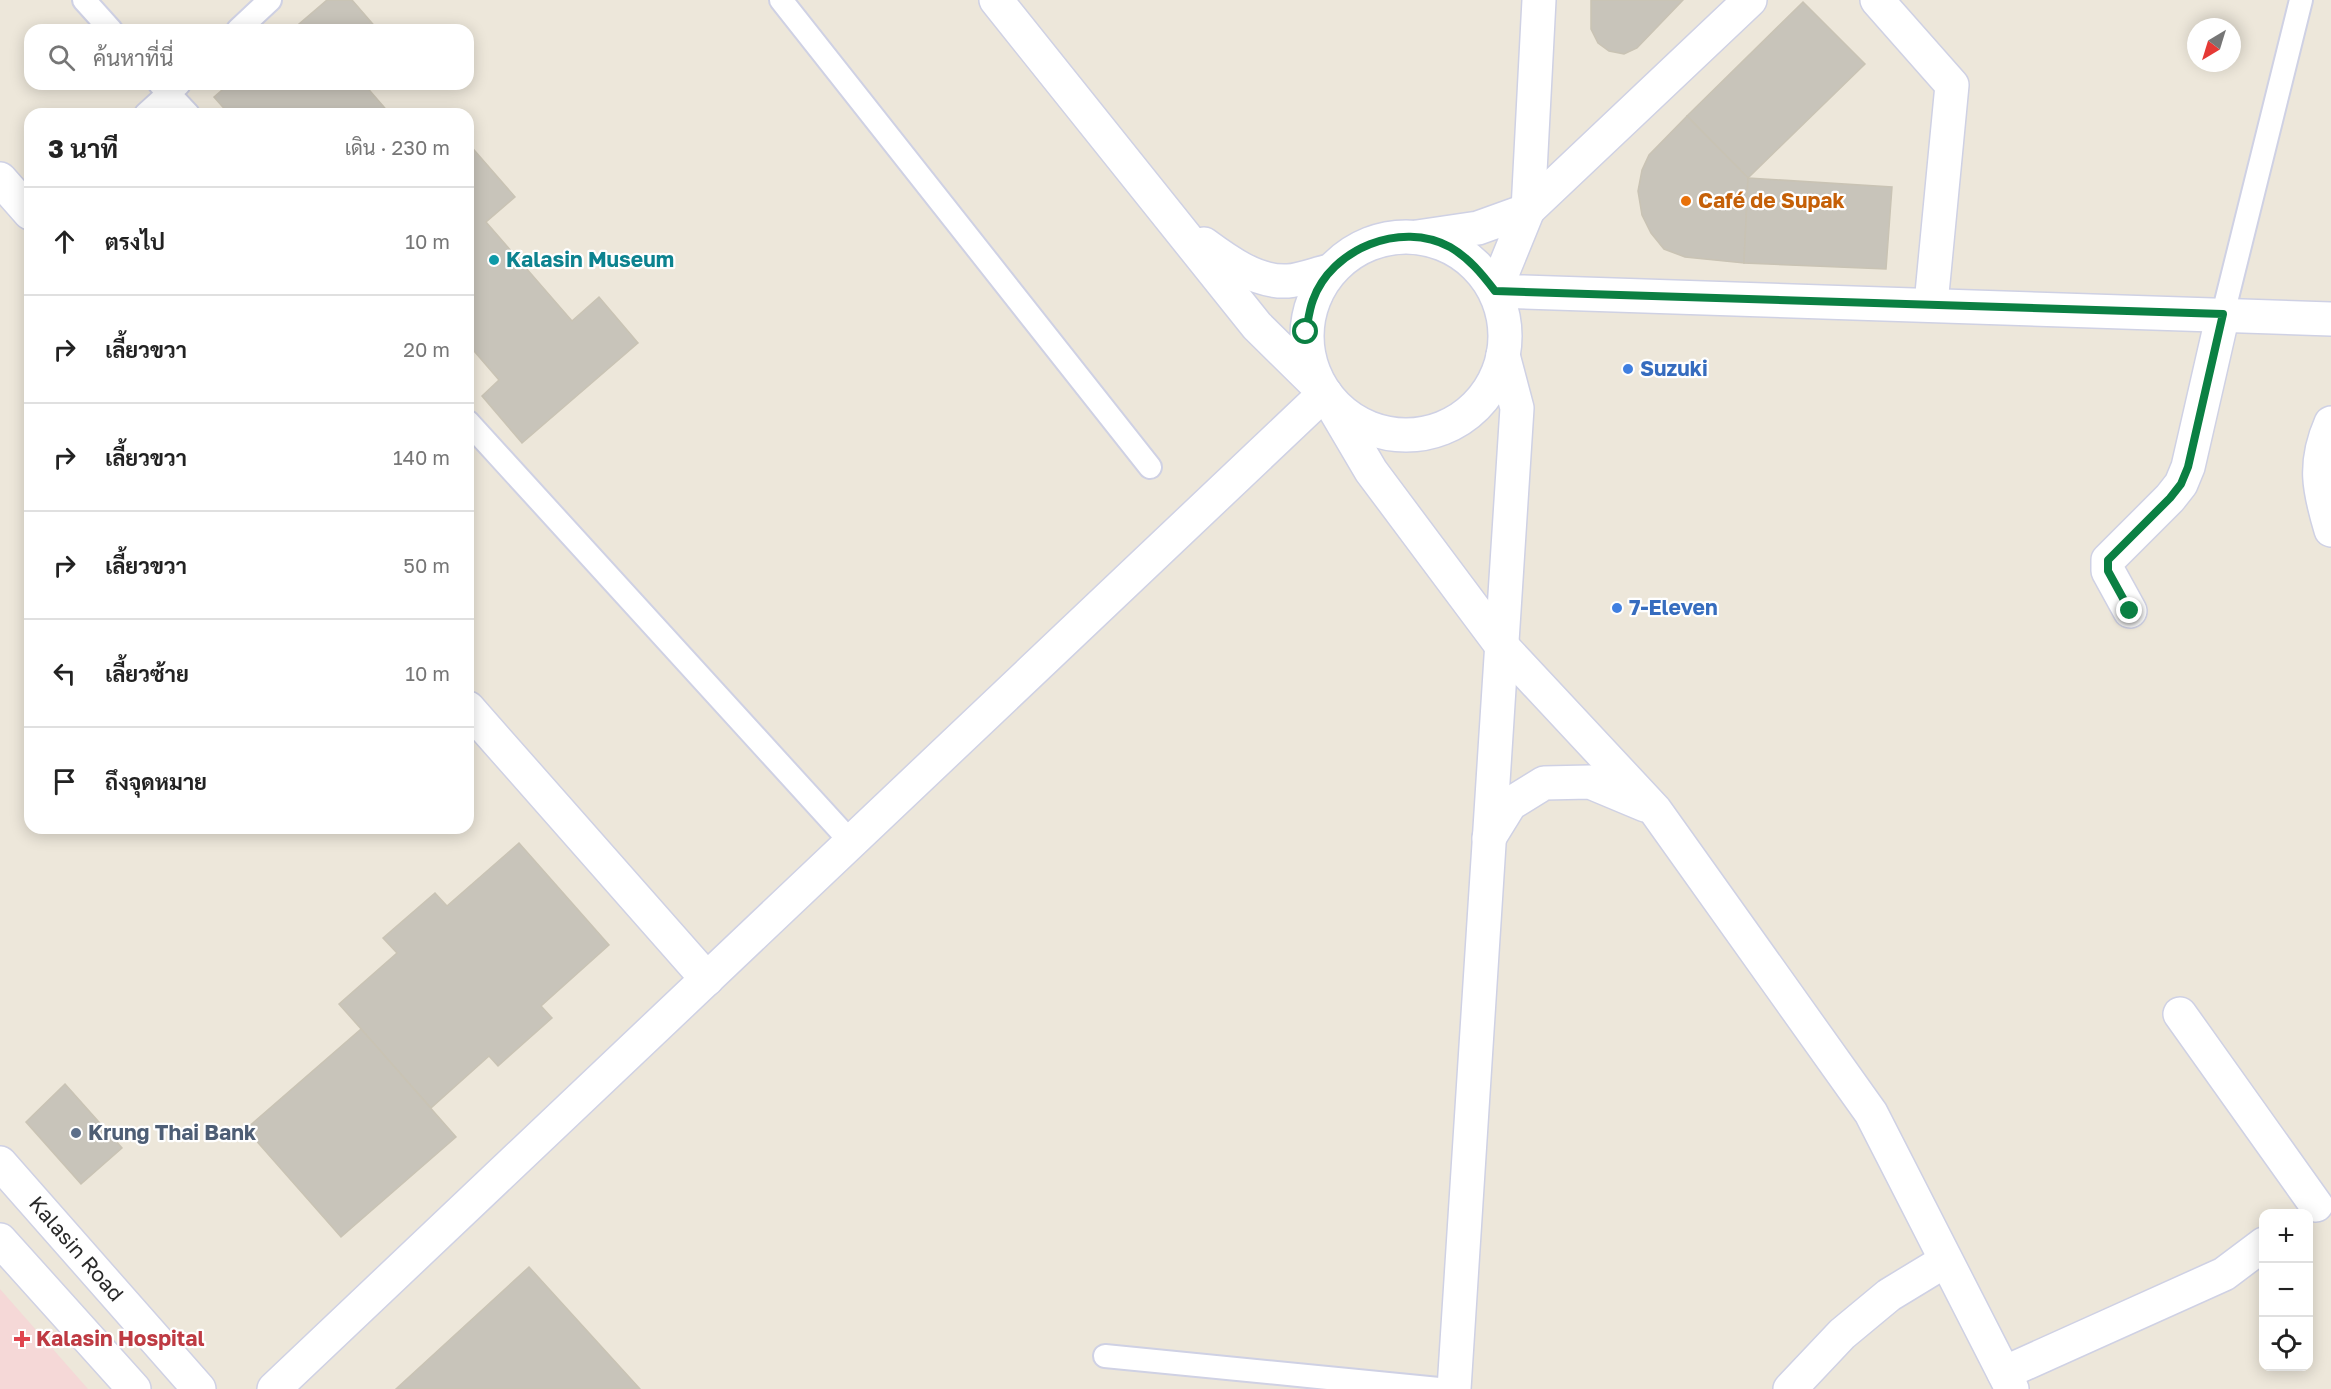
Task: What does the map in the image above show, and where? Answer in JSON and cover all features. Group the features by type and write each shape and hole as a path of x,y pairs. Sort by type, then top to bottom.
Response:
{"street":[{"path":"996,0 1257,326 1348,417 1378,431 1411,435 1443,428 1471,411 1492,386 1503,355"},
{"path":"1495,291 1527,210 1539,0"},
{"path":"1750,0 1527,210 1478,228 1417,237 1384,238 1354,250 1329,271 1313,300 1306,332 1311,364 1325,393 1371,471 1501,645 1655,810 1871,1113 2008,1381 2224,1274 2259,1248"},
{"path":"1877,0 1952,85 1931,304"},
{"path":"0,179 24,206"},
{"path":"1178,225 1227,261 1261,277 1287,281 1329,271"},
{"path":"1417,237 1448,246 1475,265 1495,291 1504,322 1503,355 1517,408 1454,1389"},
{"path":"1495,291 2331,319"},
{"path":"2130,611 2108,571 2108,560 2181,484 2188,467 2223,314"},
{"path":"274,1389 1325,393"},
{"path":"2331,423 2324,439 2319,465 2320,494 2331,530"},
{"path":"474,715 707,979"},
{"path":"1488,840 1510,804 1544,783 1590,782 1655,810"},
{"path":"2180,1014 2317,1204"},
{"name":"Kalasin Road","path":"0,1163 199,1389"},
{"path":"0,1240 134,1389"},
{"path":"1790,1389 1842,1334 1889,1295 1945,1261"}],"lane":[{"path":"84,0 106,24"},
{"path":"244,24 270,0"},
{"path":"781,0 1150,467"},
{"path":"2223,314 2301,0"},
{"path":"151,108 167,90"},
{"path":"172,90 184,108"},
{"path":"474,429 851,842"},
{"path":"1105,1356 1439,1389"}],"shaded area":[{"name":"Kalasin Hospital","path":"0,1289 88,1389 0,1389"}],"building":[{"path":"327,0 352,0 373,24 299,24"},
{"path":"1591,0 1683,0 1637,48 1624,54 1609,51 1598,43 1591,29"},
{"path":"1803,2 1865,64 1748,178 1687,116"},
{"path":"222,90 369,90 385,108 224,108 214,97"},
{"path":"1687,116 1748,178 1744,263 1685,257 1664,249 1651,233 1642,215 1638,191 1642,170 1649,155"},
{"name":"Kalasin Museum","path":"474,150 515,197 486,222 572,321 599,297 638,343 522,443 482,396 499,380 474,351"},
{"path":"1748,178 1892,187 1886,269 1744,263"},
{"path":"519,843 609,945 541,1006 552,1018 498,1066 489,1056 431,1108 339,1004 397,953 383,938 435,893 447,906"},
{"path":"361,1029 456,1137 341,1237 246,1129"},
{"path":"65,1084 122,1148 81,1184 26,1122"},
{"path":"529,1267 640,1389 396,1389"}],"place":[{"name":"Café de Supak","path":"1686,201"},
{"name":"Kalasin Museum","path":"494,260"},
{"name":"Suzuki","path":"1628,369"},
{"name":"7-Eleven","path":"1617,608"},
{"name":"Krung Thai Bank","path":"76,1133"},
{"name":"Kalasin Hospital","path":"22,1339"}],"route":[{"path":"1306,332 1313,300 1329,271 1354,250 1384,238 1417,237 1448,246 1475,265 1495,291 2223,314 2188,467 2181,484 2108,560 2108,571 2130,611"}]}
